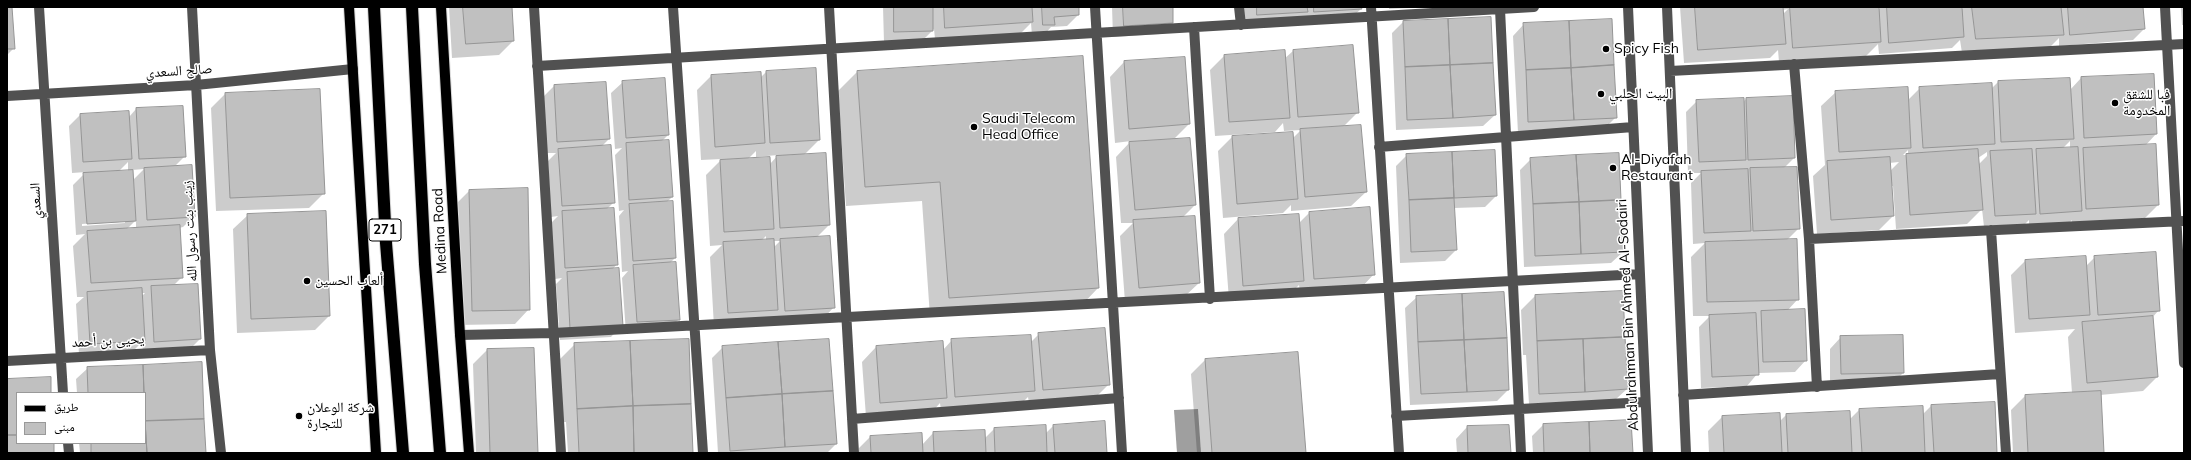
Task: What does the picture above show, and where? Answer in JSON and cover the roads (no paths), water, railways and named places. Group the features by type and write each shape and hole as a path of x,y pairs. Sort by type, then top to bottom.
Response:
{"highway":[{"name":"271","path":"374,7 386,243 403,453"},
{"path":"412,7 426,264 440,453"}],"main road":[{"path":"349,7 376,453"},
{"name":"Medina Road","path":"441,7 460,335 469,453"}],"street":[{"name":"السعدي","path":"39,7 63,392"},
{"name":"زينب بنت رسول الله","path":"192,7 210,350 221,453"},
{"path":"534,7 561,453"},
{"path":"673,7 703,453"},
{"path":"829,7 854,453"},
{"path":"1095,7 1095,33 1122,453"},
{"path":"1239,7 1241,24"},
{"path":"537,66 1241,24 1371,12 1534,7"},
{"name":"Abdulrahman Bin Ahmed Al-Sodairi","path":"1628,7 1648,453"},
{"path":"1667,7 1686,453"},
{"path":"2165,7 2180,221 2184,363"},
{"path":"1500,9 1522,453"},
{"path":"1371,12 1398,453"},
{"path":"1194,27 1210,299"},
{"path":"1670,71 2184,44"},
{"path":"1794,64 1809,239 1817,387"},
{"name":"صالح السعدي","path":"7,96 196,85 353,69"},
{"path":"1379,147 1633,127"},
{"path":"1809,239 2180,221"},
{"path":"1991,230 2006,453"},
{"path":"460,335 553,333 694,326 1210,299 1640,274"},
{"name":"يحيى بن أحمد","path":"7,361 210,350"},
{"path":"1683,395 2000,374"},
{"path":"852,419 1119,398"},
{"path":"1396,416 1645,402"}],"place":[{"name":"Spicy Fish","path":"1606,49"},
{"name":"البيت الحلبي","path":"1601,94"},
{"name":"فبا للشقق المخدومة","path":"2115,103"},
{"name":"Saudi Telecom Head Office","path":"974,127"},
{"name":"Al-Diyafah Restaurant","path":"1613,168"},
{"name":"ألعاب الحسين","path":"307,281"},
{"name":"شركة الوعلان للتجارة","path":"299,416"}]}
